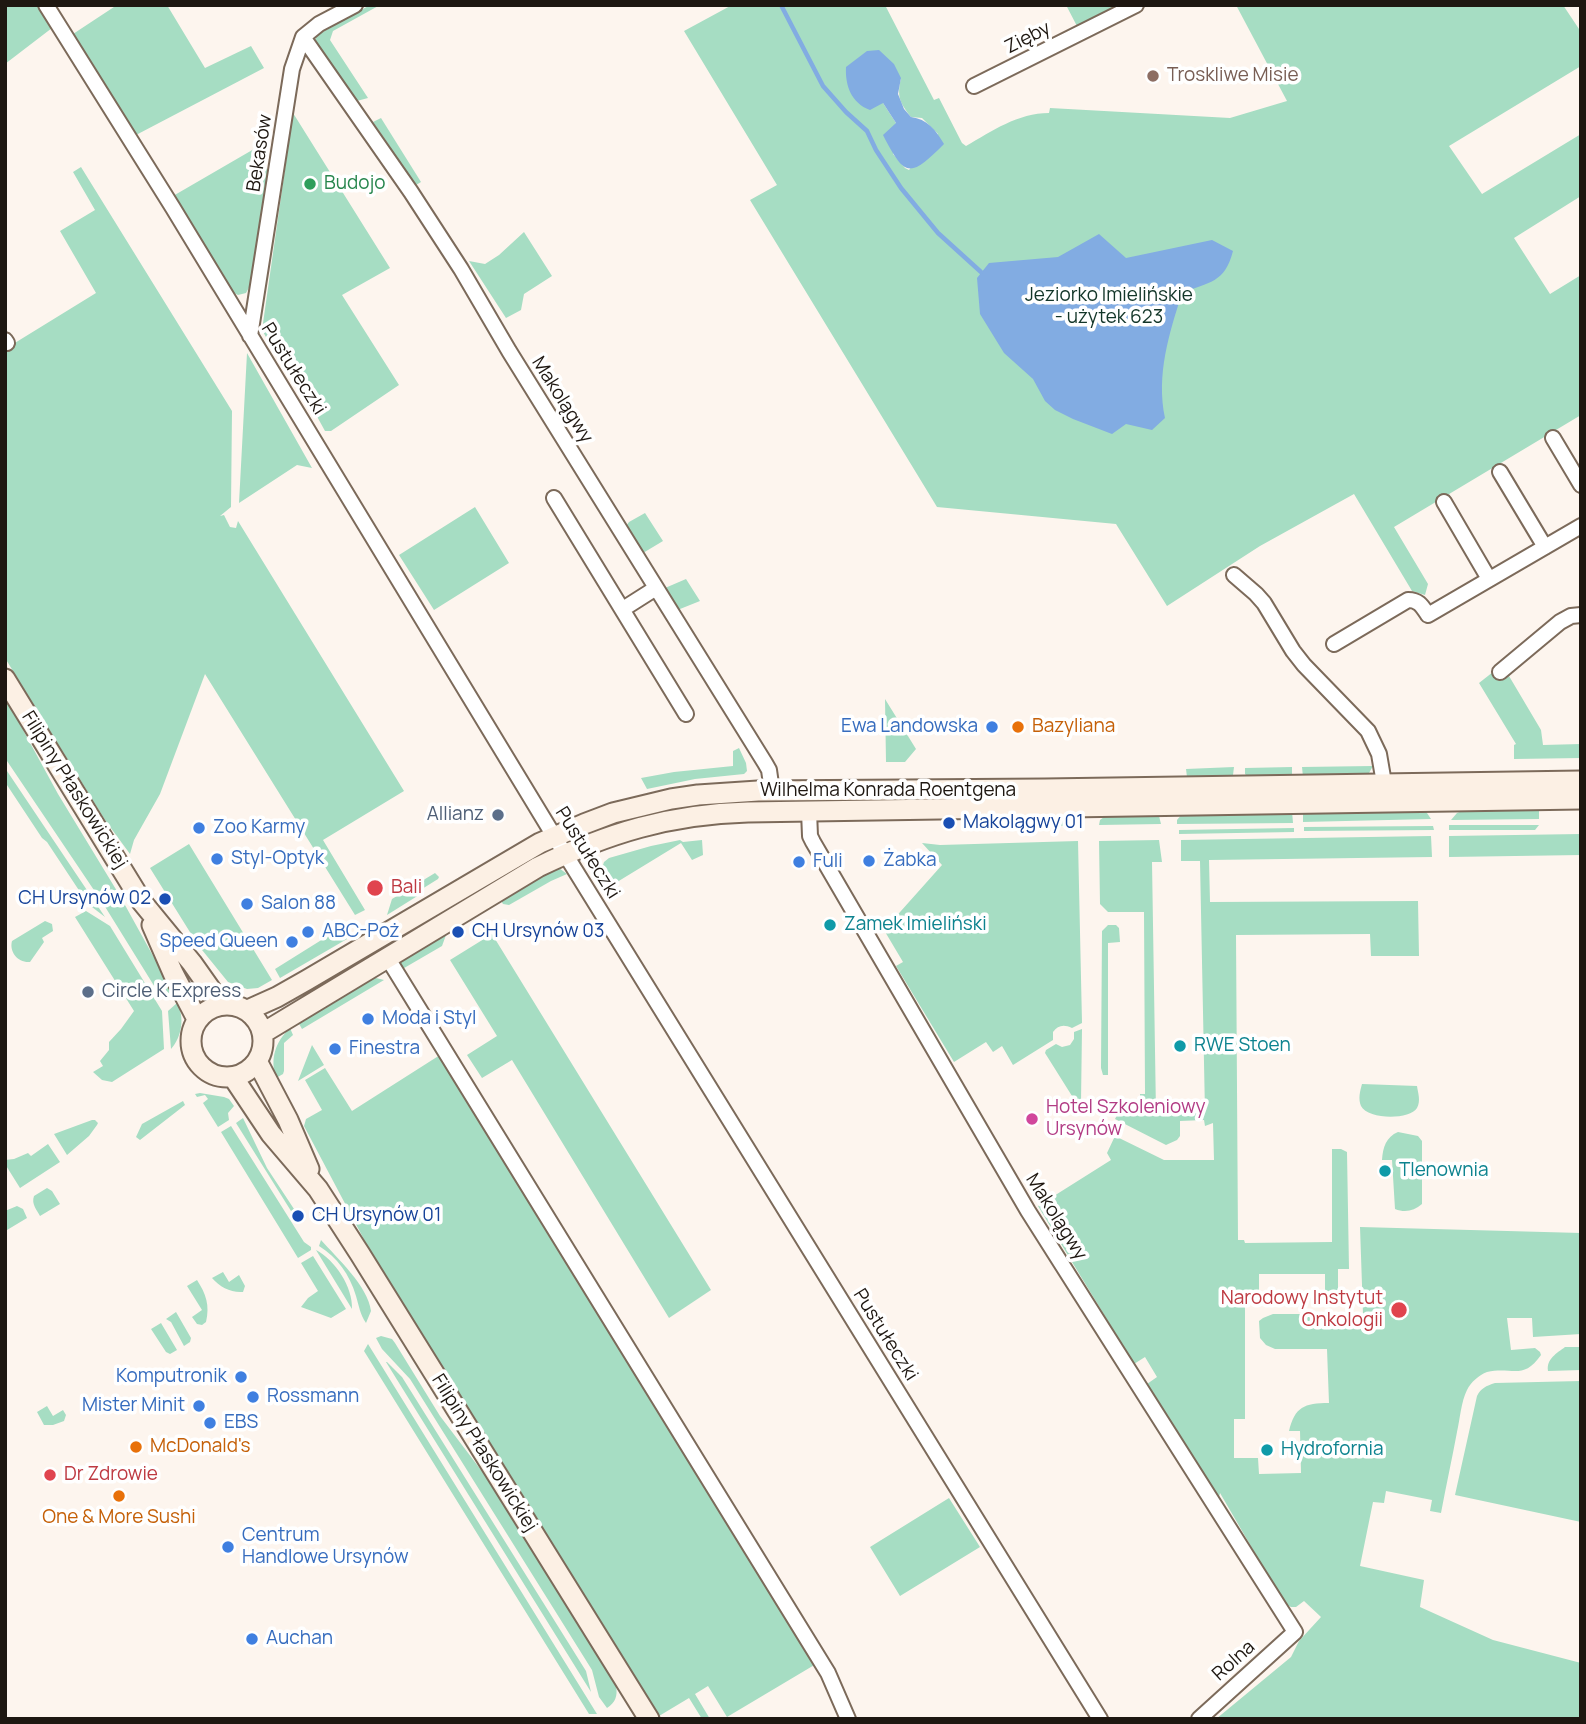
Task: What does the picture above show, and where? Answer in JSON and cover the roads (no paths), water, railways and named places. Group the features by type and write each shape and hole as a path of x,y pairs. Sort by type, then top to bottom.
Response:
{"street":[{"name":"Pustułeczki","path":"46,5 173,208 565,854 1100,1719"},
{"path":"303,37 319,24 355,5"},
{"name":"Zięby","path":"974,86 1136,5"},
{"name":"Bekasów","path":"250,337 292,69 303,37"},
{"name":"Makolągwy","path":"303,37 461,269 765,763 769,770 772,791"},
{"path":"1553,438 1581,485"},
{"path":"1500,472 1545,547"},
{"path":"554,498 686,714"},
{"path":"1444,502 1489,579"},
{"path":"1334,644 1404,601 1417,601 1428,615 1581,526"},
{"path":"1234,575 1264,603 1293,651 1367,731 1379,754 1384,783"},
{"path":"622,609 656,588"},
{"path":"1500,671 1560,622 1571,616 1581,615"},
{"name":"Filipiny Płaskowickiej","path":"5,679 142,902 221,1004"},
{"name":"Wilhelma Konrada Roentgena","path":"248,1010 297,986 554,836 613,813 656,802 710,794 772,791 1581,780"},
{"name":"Wilhelma Konrada Roentgena","path":"263,1033 522,876 565,854 625,831 684,817 736,812 1581,799"},
{"name":"Makolągwy","path":"808,811 813,842 1028,1211 1296,1632"},
{"name":"Filipiny Płaskowickiej","path":"142,902 173,973 197,1019"},
{"path":"387,957 828,1673 848,1719"},
{"path":"221,1004 231,1004 248,1010 256,1018 263,1033 262,1053 247,1071 233,1077 213,1075 195,1059 190,1043 197,1019 204,1012 221,1004"},
{"name":"Filipiny Płaskowickiej","path":"257,1061 288,1120 318,1189"},
{"name":"Filipiny Płaskowickiej","path":"233,1077 271,1133 318,1189 649,1719"},
{"name":"Rolna","path":"1199,1719 1296,1632"}],"water":[{"path":"879,50 894,64 901,78 898,94 904,109 911,117 930,126 944,144 916,167 903,166 883,135 896,123 883,103 870,110 863,107 848,87 846,67 867,51"},
{"path":"1099,234 1126,258 1212,240 1233,251 1230,262 1215,280 1182,293 1163,370 1165,418 1152,430 1126,424 1112,434 1055,410 1045,401 1033,379 1004,353 980,314 977,278 989,263 1058,257"}],"waterway":[{"path":"781,5 823,86 867,131 901,188 938,233 981,272"}],"place":[{"name":"Troskliwe Misie","path":"1153,76"},
{"name":"Budojo","path":"310,184"},
{"name":"Ewa Landowska","path":"992,727"},
{"name":"Bazyliana","path":"1018,727"},
{"name":"Allianz","path":"498,815"},
{"name":"Makolągwy 01","path":"949,823"},
{"name":"Zoo Karmy","path":"199,828"},
{"name":"Styl-Optyk","path":"217,859"},
{"name":"Żabka","path":"869,861"},
{"name":"Fuli","path":"799,862"},
{"name":"Bali","path":"375,888"},
{"name":"CH Ursynów 02","path":"165,899"},
{"name":"Salon 88","path":"247,904"},
{"name":"Zamek Imieliński","path":"830,925"},
{"name":"ABC-Poż","path":"308,932"},
{"name":"CH Ursynów 03","path":"458,932"},
{"name":"Speed Queen","path":"292,942"},
{"name":"Circle K Express","path":"88,992"},
{"name":"Moda i Styl","path":"368,1019"},
{"name":"RWE Stoen","path":"1180,1046"},
{"name":"Finestra","path":"335,1049"},
{"name":"Hotel Szkoleniowy Ursynów","path":"1032,1119"},
{"name":"Tlenownia","path":"1385,1171"},
{"name":"CH Ursynów 01","path":"298,1216"},
{"name":"Narodowy Instytut Onkologii","path":"1399,1310"},
{"name":"Komputronik","path":"241,1377"},
{"name":"Rossmann","path":"253,1397"},
{"name":"Mister Minit","path":"199,1406"},
{"name":"EBS","path":"210,1423"},
{"name":"McDonald's","path":"136,1447"},
{"name":"Hydrofornia","path":"1267,1450"},
{"name":"Dr Zdrowie","path":"50,1475"},
{"name":"One & More Sushi","path":"119,1496"},
{"name":"Centrum Handlowe Ursynów","path":"228,1547"},
{"name":"Auchan","path":"252,1639"}],"park label":[{"name":"Jeziorko Imielińskie - użytek 623","path":"1109,307"}]}
